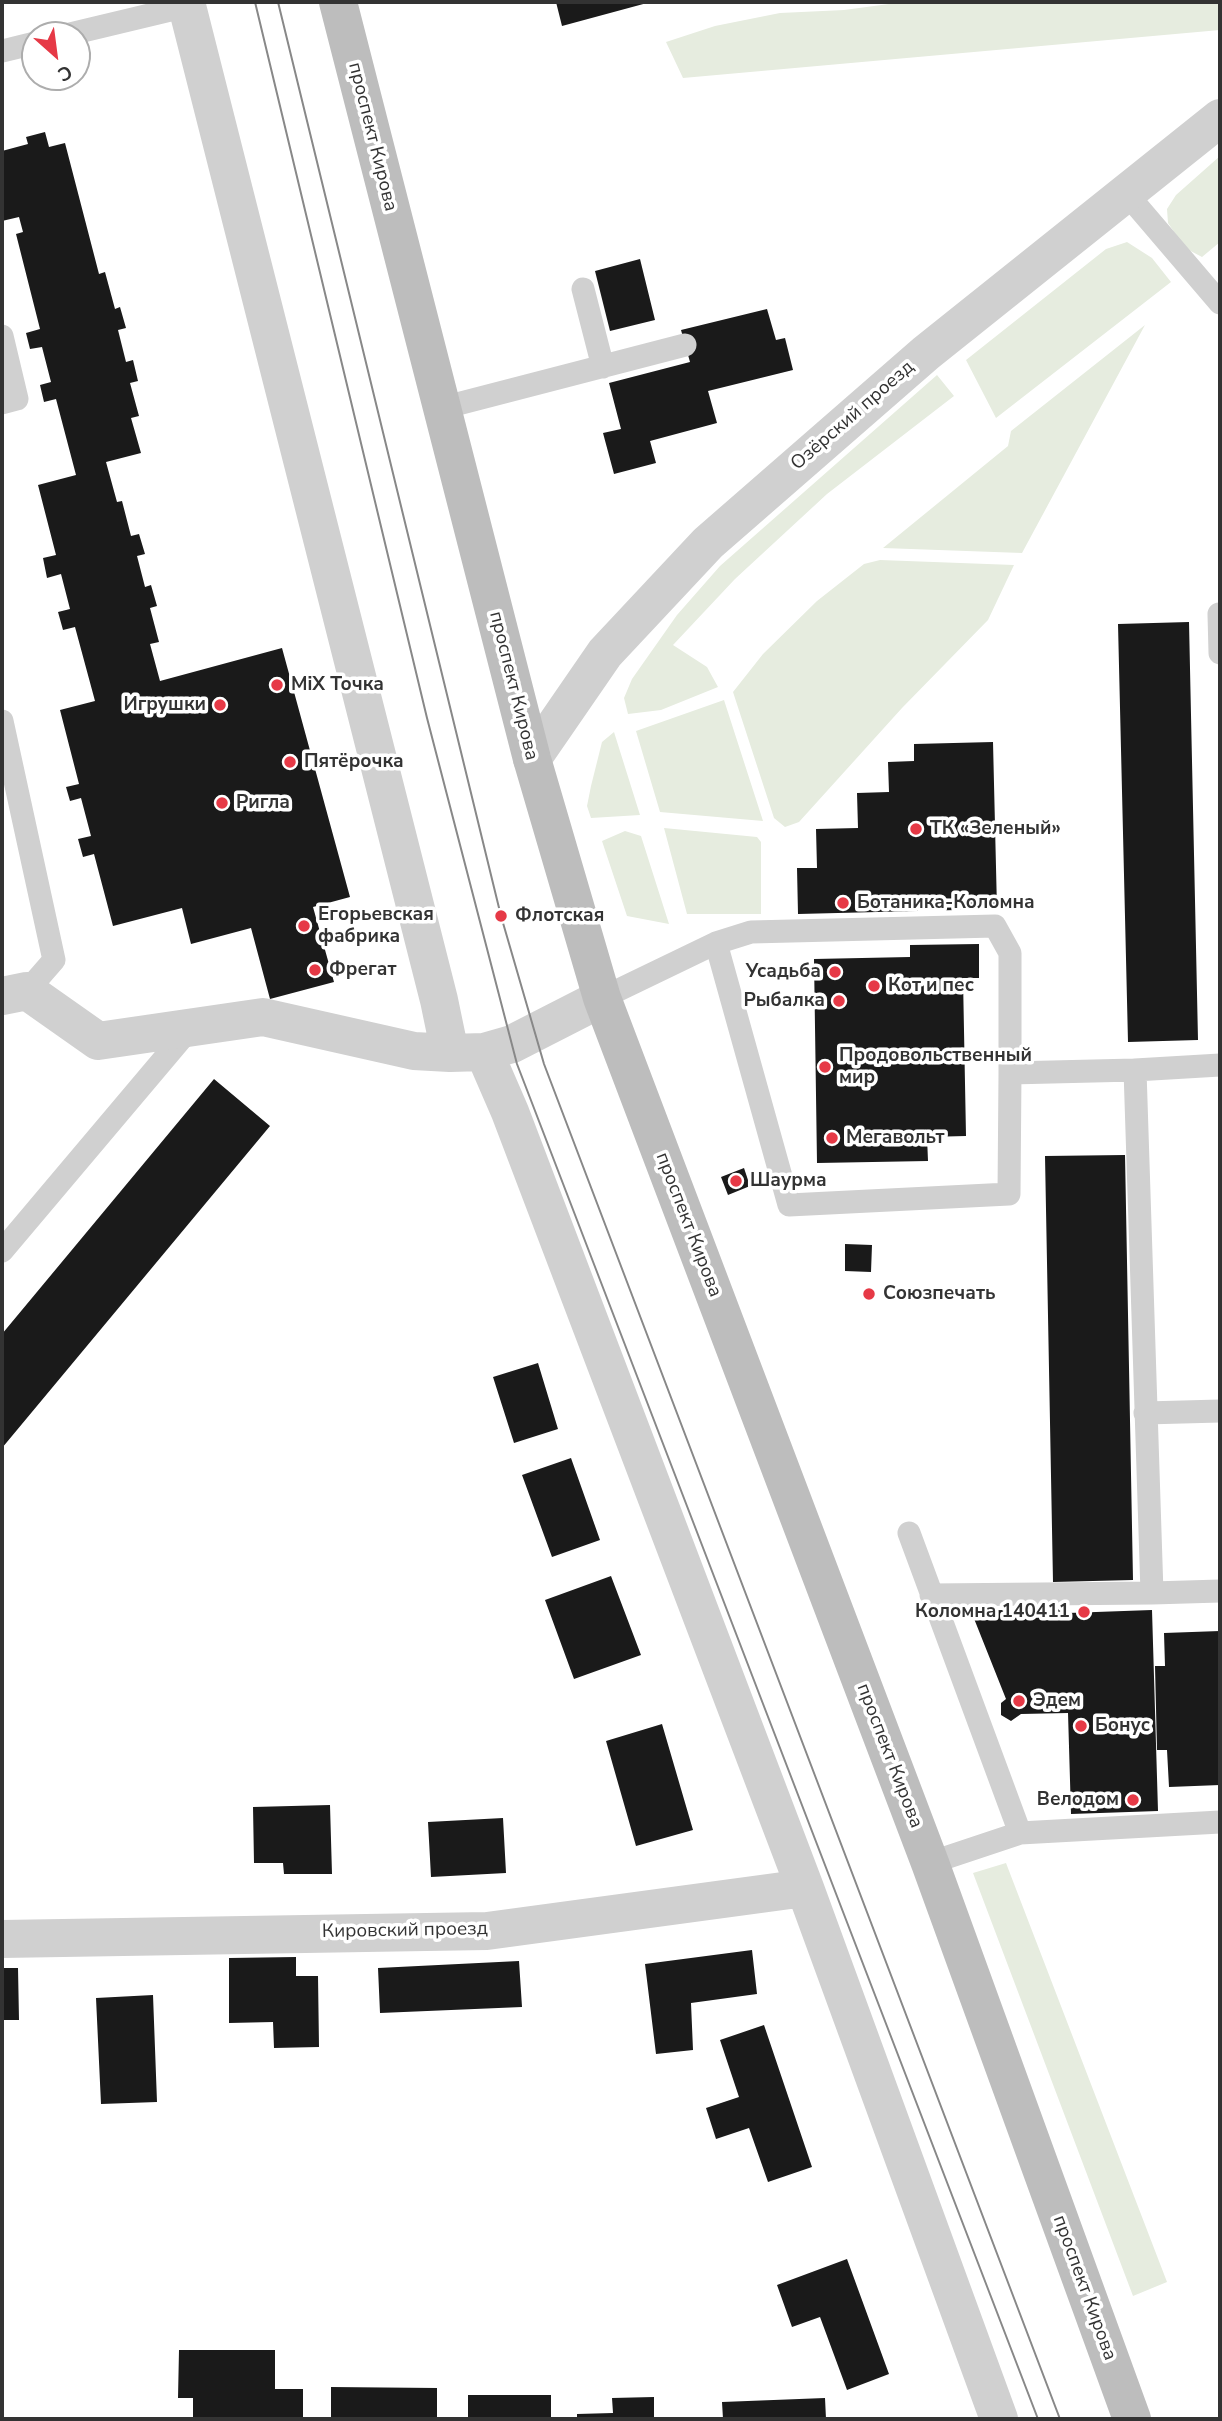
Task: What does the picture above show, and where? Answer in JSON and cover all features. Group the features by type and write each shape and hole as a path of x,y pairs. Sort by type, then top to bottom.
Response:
{"main road":[{"name":"проспект Кирова","path":"338,2 532,759 602,998 930,1863 1132,2419"}],"street":[{"path":"187,4 433,975 467,1053 514,1125 805,1888 999,2419"},
{"name":"Озёрский проезд","path":"532,759 605,653 708,542 926,353 1220,118"},
{"path":"14,994 98,1041 263,1017 414,1051 467,1053 536,1035 602,998"},
{"name":"Кировский проезд","path":"2,1939 487,1931 805,1888"}],"lane":[{"path":"91,29 187,4"},
{"path":"2,51 21,46"},
{"path":"1126,193 1220,303"},
{"path":"583,289 603,367"},
{"path":"2,336 16,399 2,403"},
{"path":"442,408 685,345"},
{"path":"1219,614 1220,653"},
{"path":"2,721 54,960 14,994"},
{"path":"602,998 716,943 751,932 995,926 1010,953 1009,1194 789,1205 716,943"},
{"path":"2,1251 191,1027"},
{"path":"1010,1073 1220,1065"},
{"path":"1135,1070 1152,1593"},
{"path":"1145,1413 1220,1411"},
{"path":"909,1532 1020,1833"},
{"path":"932,1595 1220,1591"},
{"path":"930,1863 1020,1833 1220,1822"}],"shaded area":[{"path":"904,2 1218,2 1220,30 683,78 666,42 715,26 780,13 844,10"},
{"path":"1220,156 1220,242 1202,257 1185,248 1168,223 1167,209 1176,195"},
{"path":"1127,242 1152,258 1171,282 996,418 966,360 1106,249"},
{"path":"1145,325 1022,553 883,548 1008,446 1011,431"},
{"path":"937,375 954,396 827,494 735,579 673,645 707,667 718,687 661,710 628,714 624,698 632,679 677,615 720,566"},
{"path":"880,560 1014,565 988,620 902,708 799,822 785,827 774,818 733,692 763,654 817,601 864,564"},
{"path":"724,700 763,821 660,812 636,731"},
{"path":"614,732 640,815 591,818 587,806 602,742"},
{"path":"664,828 757,837 761,842 761,914 687,914"},
{"path":"625,831 641,836 669,924 627,916 602,841"},
{"path":"1006,1863 1167,2282 1133,2296 973,1873"}],"building":[{"path":"556,2 647,2 647,3 562,26"},
{"path":"45,132 49,147 65,143 99,274 105,272 115,309 120,307 126,328 118,330 126,362 133,360 138,381 130,383 139,416 131,418 141,453 106,462 117,502 122,501 131,536 139,534 145,554 137,556 145,587 151,585 157,606 150,608 159,642 150,644 160,681 282,648 350,897 313,907 334,982 270,999 251,928 191,944 182,908 113,926 94,854 83,857 78,839 91,836 81,798 70,801 66,787 79,784 60,710 95,701 75,627 63,630 58,612 70,609 61,574 47,578 43,558 56,555 38,485 76,475 56,399 44,402 40,385 51,382 42,347 30,349 26,333 40,329 16,234 23,232 19,217 2,221 2,151 28,144 26,137"},
{"path":"640,259 655,320 610,331 595,271"},
{"path":"767,309 776,340 785,338 793,370 708,391 717,423 650,441 656,463 614,474 603,433 621,429 609,383 690,362 681,330"},
{"path":"1189,622 1198,1040 1128,1042 1118,624"},
{"name":"ТК «Зеленый»","path":"993,742 997,909 798,914 797,868 817,868 816,829 858,828 857,793 889,792 888,762 914,761 914,744"},
{"path":"979,944 979,978 963,978 966,1136 927,1137 928,1161 817,1163 814,959 910,957 910,945"},
{"path":"214,1079 270,1126 2,1448 2,1334"},
{"path":"1125,1155 1133,1580 1053,1582 1045,1156"},
{"name":"Шаурма","path":"744,1168 750,1186 728,1195 721,1177"},
{"path":"845,1244 872,1245 871,1272 845,1271"},
{"path":"538,1363 558,1429 514,1443 493,1377"},
{"path":"571,1458 600,1540 552,1557 522,1475"},
{"path":"611,1576 641,1655 574,1679 545,1600"},
{"path":"1068,1608 1068,1613 1152,1610 1158,1811 1071,1814 1068,1713 1021,1714 1011,1721 1001,1715 1001,1703 1006,1699 971,1611"},
{"path":"1220,1631 1220,1785 1169,1787 1167,1750 1157,1750 1155,1666 1165,1666 1164,1633"},
{"path":"662,1724 693,1830 636,1846 606,1741"},
{"path":"330,1805 332,1874 284,1874 283,1863 254,1863 253,1807"},
{"path":"503,1818 506,1873 431,1877 428,1822"},
{"path":"752,1950 757,1994 691,2003 693,2050 656,2054 645,1964"},
{"path":"296,1957 296,1976 318,1976 319,2047 274,2048 273,2022 229,2023 229,1958"},
{"path":"519,1961 522,2007 380,2013 378,1968"},
{"path":"2,1968 18,1968 19,2020 2,2020"},
{"path":"153,1995 157,2102 101,2104 96,1998"},
{"path":"764,2025 812,2167 768,2182 749,2128 716,2139 706,2108 739,2097 720,2040"},
{"path":"847,2259 889,2374 847,2390 820,2317 792,2327 777,2285"},
{"path":"179,2350 275,2350 275,2389 303,2389 303,2419 193,2419 193,2398 178,2398"},
{"path":"331,2387 437,2388 437,2419 331,2419"},
{"path":"468,2395 551,2395 551,2419 468,2419"},
{"path":"654,2397 654,2419 577,2419 577,2414 613,2413 612,2398"},
{"path":"825,2398 826,2419 723,2419 722,2402"}],"tram line":[{"path":"255,2 427,718 517,1064 1038,2419"},
{"path":"278,2 501,916 544,1064 1060,2419"}],"place":[{"name":"MiX Точка","path":"277,685"},
{"name":"Игрушки","path":"220,705"},
{"name":"Пятёрочка","path":"290,762"},
{"name":"Ригла","path":"222,803"},
{"name":"ТК «Зеленый»","path":"916,829"},
{"name":"Ботаника-Коломна","path":"843,903"},
{"name":"Флотская","path":"501,916"},
{"name":"Егорьевская фабрика","path":"304,926"},
{"name":"Фрегат","path":"315,970"},
{"name":"Усадьба","path":"835,972"},
{"name":"Кот и пес","path":"874,986"},
{"name":"Рыбалка","path":"839,1001"},
{"name":"Продовольственный мир","path":"825,1067"},
{"name":"Мегавольт","path":"832,1138"},
{"name":"Шаурма","path":"736,1181"},
{"name":"Союзпечать","path":"869,1294"},
{"name":"Коломна 140411","path":"1084,1612"},
{"name":"Эдем","path":"1019,1701"},
{"name":"Бонус","path":"1081,1726"},
{"name":"Велодом","path":"1133,1800"}]}
